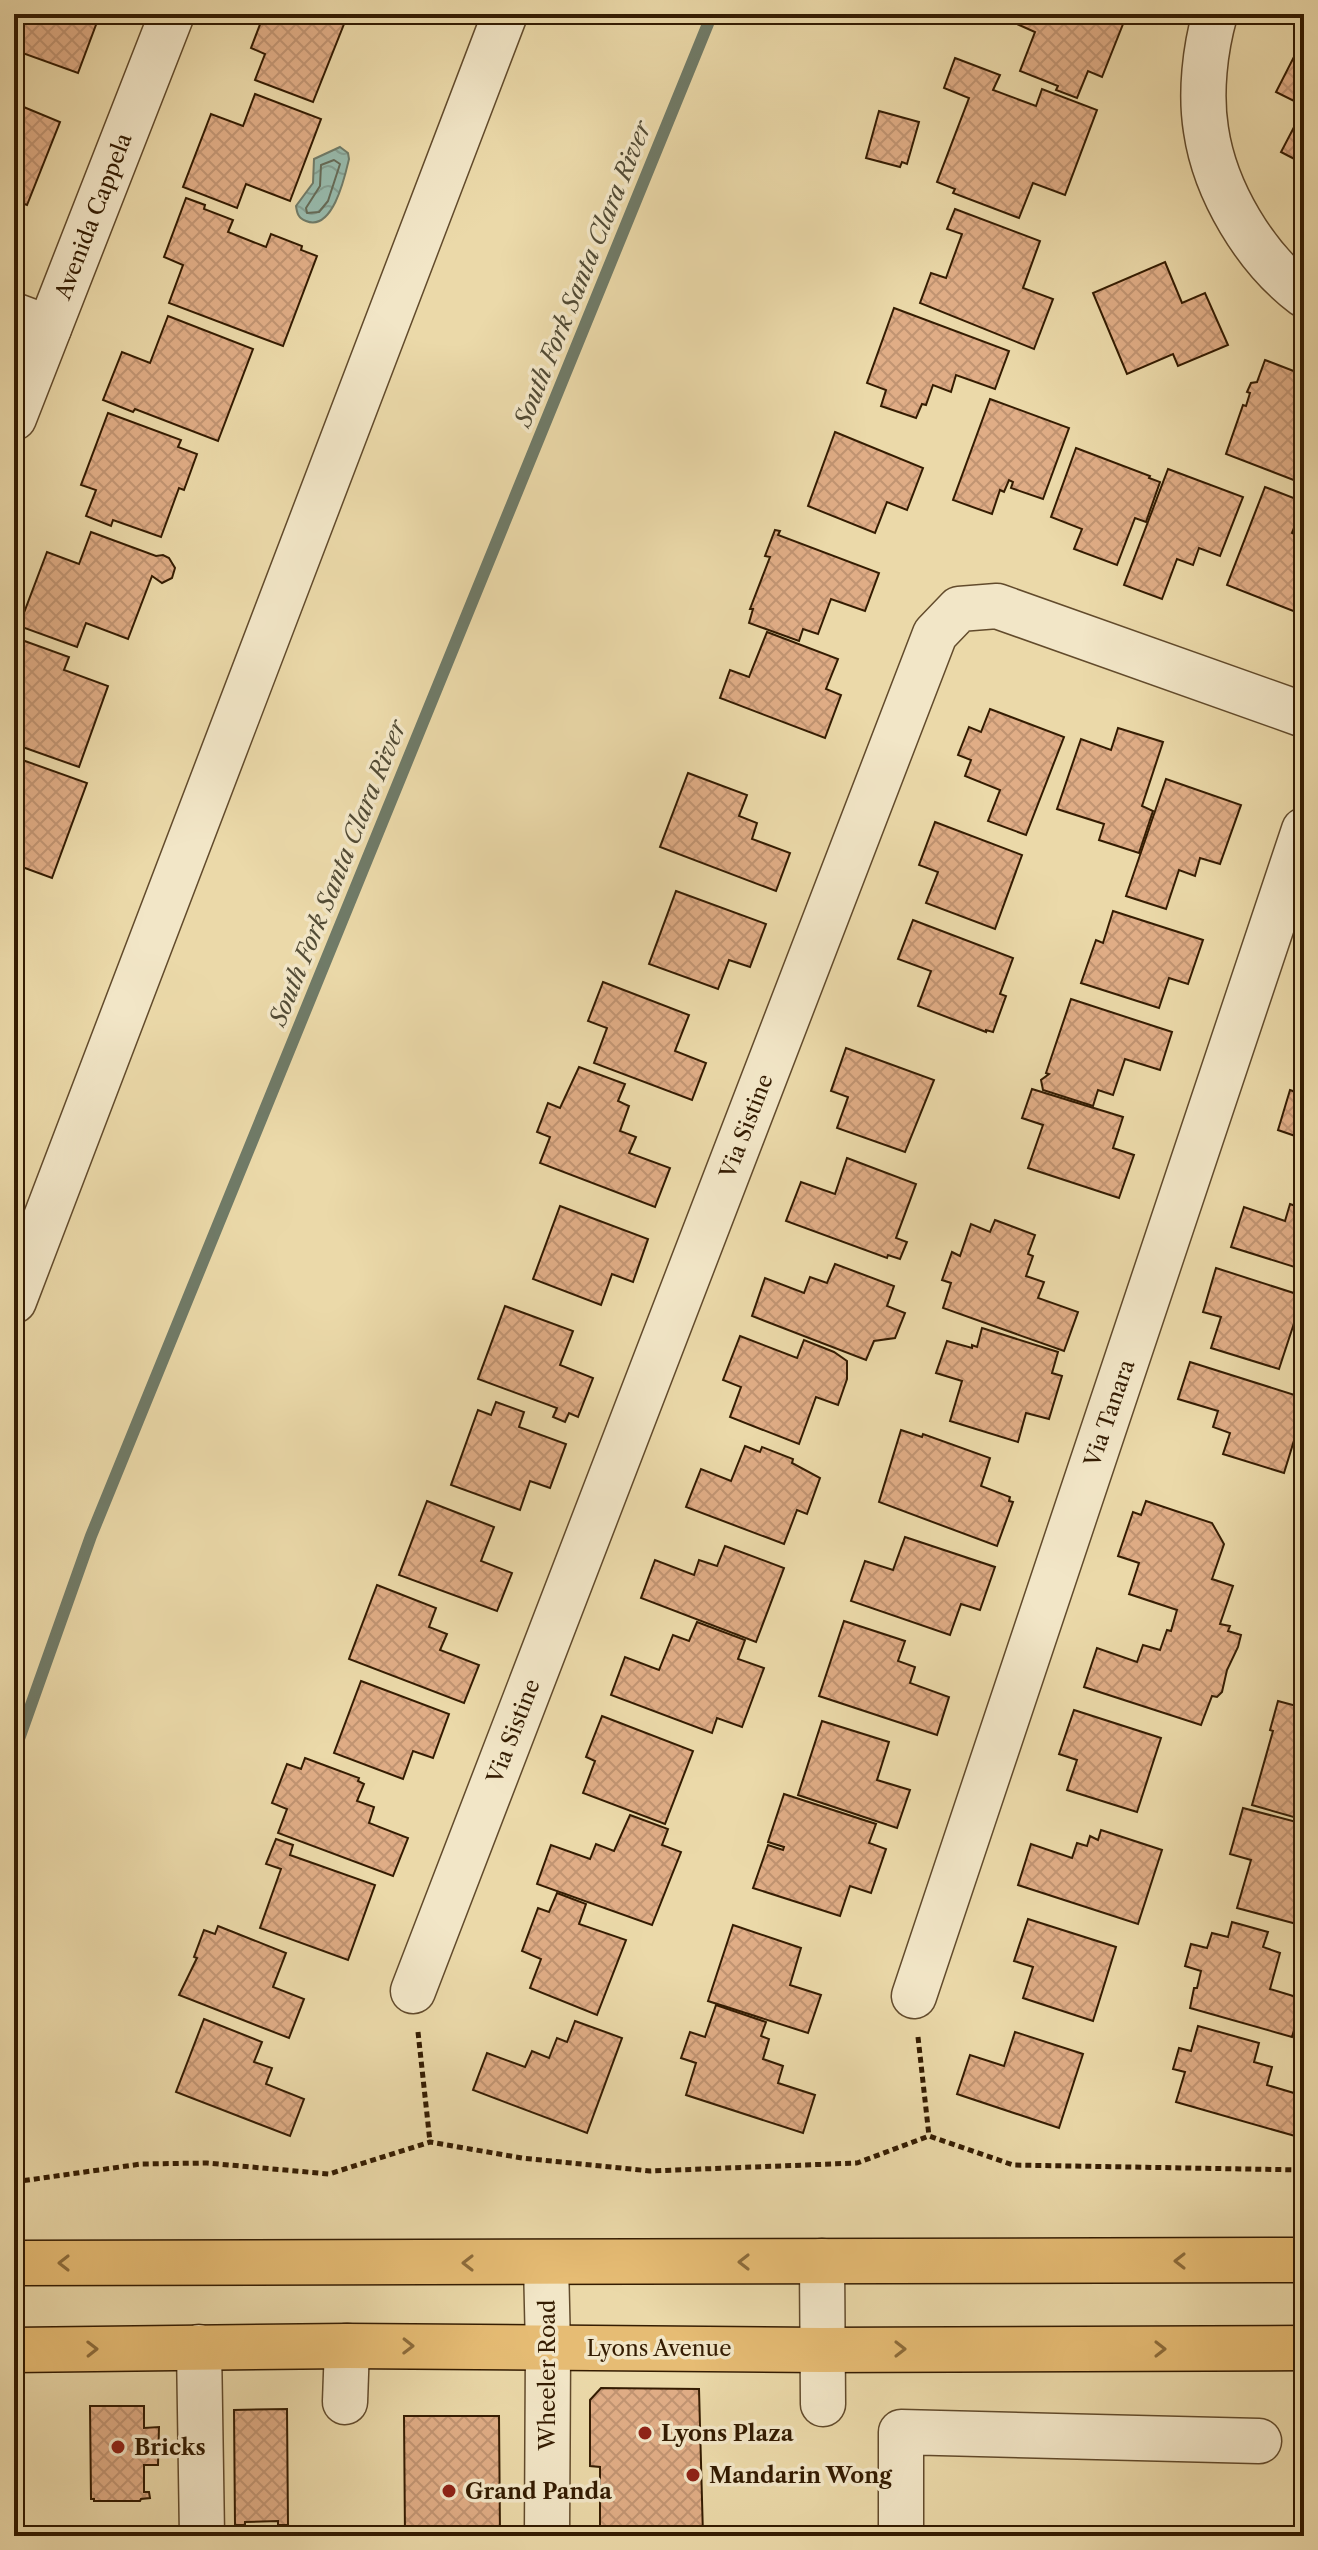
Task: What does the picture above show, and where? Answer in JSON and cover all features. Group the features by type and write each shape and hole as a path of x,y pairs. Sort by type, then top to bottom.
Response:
{"main road":[{"path":"14,2263 1304,2260"},
{"name":"Lyons Avenue","path":"14,2350 347,2346 822,2350 1304,2348"}],"street":[{"name":"Avenida Cappela","path":"14,418 32,322 172,14"},
{"path":"14,1301 505,14"},
{"path":"1215,14 1205,52 1206,129 1222,185 1247,236 1304,295"},
{"name":"Via Sistine","path":"413,1991 935,634 959,609 997,606 1304,715"},
{"name":"Via Tanara","path":"914,1996 1304,830"},
{"path":"822,2261 823,2404"},
{"name":"Wheeler Road","path":"546,2263 547,2536"},
{"path":"345,2402 347,2346"},
{"path":"199,2347 202,2536"},
{"path":"901,2536 901,2432 1259,2441"}],"path":[{"path":"413,1991 430,2142"},
{"path":"914,1996 929,2136"},
{"path":"14,2182 141,2164 207,2163 329,2174 430,2142 522,2158 650,2171 857,2163 929,2136 1013,2165 1304,2170"}],"water":[{"path":"340,147 348,153 349,159 336,200 324,218 315,222 303,220 296,206 313,183 314,159"}],"building":[{"path":"14,14 100,14 78,73 14,50 25,19"},
{"path":"264,14 348,14 313,102 255,80 265,54 251,48"},
{"path":"1021,14 1127,14 1102,77 1088,71 1077,98 1056,90 1058,86 1020,71 1035,32 1017,24"},
{"path":"1300,45 1304,47 1304,106 1276,92"},
{"path":"955,58 1000,75 993,90 1036,106 1042,89 1097,110 1065,195 1033,183 1019,218 953,193 955,189 937,182 969,98 944,88"},
{"path":"255,94 321,119 290,201 246,184 237,208 183,187 211,114 243,126"},
{"path":"14,103 60,122 27,205 14,200"},
{"path":"1304,108 1304,164 1281,152"},
{"path":"879,111 919,122 907,164 902,162 900,167 866,158"},
{"path":"186,198 233,220 228,232 266,247 271,234 302,246 301,250 317,256 283,346 169,303 183,265 164,257"},
{"path":"955,209 1040,241 1023,288 1053,299 1034,349 920,303 931,273 946,278 962,234 947,229"},
{"path":"1165,262 1182,303 1205,293 1228,345 1178,366 1173,354 1127,374 1093,293"},
{"path":"894,308 1009,351 995,389 956,375 951,392 933,385 926,405 922,404 916,418 881,406 886,390 867,383"},
{"path":"168,316 253,349 218,441 103,400 122,352 150,363"},
{"path":"1265,360 1304,375 1304,484 1226,454 1243,405 1246,406 1250,393 1247,392 1251,383 1257,382"},
{"path":"990,399 1069,428 1043,499 1011,488 1013,482 1009,480 1004,492 1000,490 992,514 953,500"},
{"path":"108,413 181,440 178,447 197,454 184,490 179,488 161,537 113,520 111,526 86,516 96,490 81,485"},
{"path":"835,432 923,468 907,510 887,502 875,533 808,506"},
{"path":"1076,448 1160,482 1146,522 1135,518 1117,565 1074,549 1082,529 1051,517"},
{"path":"1168,469 1243,497 1220,556 1199,548 1193,565 1177,559 1162,599 1124,585"},
{"path":"1265,487 1304,502 1292,533 1304,538 1304,606 1301,614 1227,585"},
{"path":"775,530 780,531 778,535 879,573 865,611 831,599 818,634 803,629 799,641 749,623 753,609 750,609 770,557 765,556"},
{"path":"91,532 156,556 163,555 175,568 172,578 162,583 152,576 128,639 86,623 77,647 19,626 47,552 79,564"},
{"path":"767,632 838,659 826,689 841,695 825,738 720,698 730,670 749,677"},
{"path":"19,639 69,657 64,670 108,686 79,767 14,744 14,721 23,697 14,694 14,653"},
{"path":"990,709 1064,737 1026,835 988,821 1000,790 965,776 971,760 958,755 969,727 981,732"},
{"path":"1118,728 1163,742 1142,806 1153,811 1139,853 1099,840 1104,824 1057,809 1081,739 1111,750"},
{"path":"14,757 87,783 52,878 14,864"},
{"path":"688,773 747,795 739,816 757,823 752,839 790,853 776,891 660,847"},
{"path":"1166,779 1241,805 1220,864 1200,858 1195,876 1179,870 1166,909 1126,896"},
{"path":"935,822 1022,855 995,929 926,903 938,872 919,865"},
{"path":"676,891 766,924 750,967 729,960 718,989 649,964"},
{"path":"1113,911 1203,940 1188,984 1169,978 1159,1008 1081,983 1096,940 1103,943"},
{"path":"913,920 1013,958 1000,994 1006,996 993,1032 918,1006 931,971 898,959"},
{"path":"603,982 689,1015 675,1051 706,1063 692,1100 594,1063 607,1028 588,1021"},
{"path":"1071,999 1172,1032 1160,1070 1125,1059 1113,1095 1098,1090 1093,1106 1043,1090 1041,1080 1049,1074 1046,1073"},
{"path":"846,1048 934,1080 905,1152 837,1128 848,1097 831,1091"},
{"path":"579,1067 625,1084 618,1101 629,1106 620,1131 636,1137 629,1153 670,1168 655,1207 540,1163 550,1137 537,1132 548,1103 560,1108"},
{"path":"1032,1089 1123,1117 1113,1148 1134,1155 1119,1198 1028,1168 1043,1125 1022,1118"},
{"path":"1290,1090 1304,1095 1304,1139 1278,1130"},
{"path":"847,1158 916,1184 896,1238 907,1242 900,1259 888,1255 887,1258 786,1221 801,1182 835,1194"},
{"path":"1290,1204 1304,1209 1304,1270 1231,1247 1244,1207 1285,1221"},
{"path":"560,1206 648,1239 633,1282 612,1274 601,1305 533,1279"},
{"path":"995,1220 1035,1235 1028,1254 1033,1256 1026,1276 1044,1282 1038,1298 1078,1312 1064,1351 943,1308 951,1283 942,1280 952,1252 960,1256 971,1224 990,1232"},
{"path":"835,1264 894,1286 887,1306 905,1313 895,1338 874,1341 866,1360 752,1316 765,1278 804,1293 810,1277 827,1283"},
{"path":"1216,1268 1303,1296 1279,1369 1211,1348 1221,1317 1203,1312"},
{"path":"505,1306 573,1331 560,1365 593,1378 578,1417 569,1413 565,1422 553,1417 557,1408 478,1379"},
{"path":"982,1328 1058,1352 1052,1373 1062,1376 1049,1419 1026,1413 1018,1442 950,1421 962,1381 936,1373 947,1341 977,1347"},
{"path":"740,1336 797,1358 804,1340 847,1361 847,1379 838,1405 816,1397 799,1444 730,1417 741,1387 723,1380"},
{"path":"1190,1362 1304,1398 1304,1408 1284,1473 1223,1454 1230,1433 1213,1427 1218,1411 1178,1399"},
{"path":"496,1402 524,1412 519,1427 566,1444 550,1488 530,1481 520,1510 451,1485 478,1410 491,1415"},
{"path":"901,1430 922,1437 923,1434 990,1458 981,1486 1010,1497 1009,1501 1013,1502 997,1546 879,1502"},
{"path":"745,1446 760,1452 762,1447 793,1459 792,1463 820,1478 807,1514 797,1510 784,1544 686,1507 701,1469 731,1481"},
{"path":"427,1501 494,1527 481,1561 512,1573 497,1611 399,1575"},
{"path":"1146,1501 1212,1523 1224,1544 1212,1579 1233,1586 1220,1624 1230,1626 1228,1631 1241,1635 1222,1692 1217,1697 1212,1696 1201,1725 1084,1687 1097,1648 1137,1662 1143,1645 1160,1650 1167,1630 1171,1631 1177,1610 1129,1594 1139,1563 1118,1556 1133,1512 1141,1515"},
{"path":"905,1537 995,1567 980,1610 961,1604 950,1635 851,1601 865,1561 893,1570"},
{"path":"725,1546 784,1568 756,1642 641,1598 655,1560 694,1575 699,1560 717,1566"},
{"path":"377,1585 436,1608 429,1627 447,1634 440,1650 479,1665 464,1703 349,1659"},
{"path":"844,1621 905,1641 898,1661 915,1667 910,1683 949,1697 937,1735 819,1696"},
{"path":"697,1622 745,1640 738,1659 764,1668 742,1727 717,1718 712,1733 611,1695 625,1657 659,1670 673,1635 689,1641"},
{"path":"361,1681 449,1714 433,1758 413,1751 403,1779 334,1753"},
{"path":"1278,1701 1304,1708 1304,1820 1252,1805 1273,1731 1270,1730"},
{"path":"1074,1710 1161,1738 1137,1812 1067,1790 1077,1760 1059,1754"},
{"path":"602,1716 693,1751 665,1824 583,1793 595,1761 586,1757"},
{"path":"822,1721 889,1742 877,1780 910,1790 897,1828 798,1795"},
{"path":"305,1758 359,1778 358,1781 364,1784 357,1801 374,1807 369,1823 408,1838 393,1876 278,1833 287,1809 272,1803 287,1764 301,1769"},
{"path":"784,1794 876,1824 869,1843 886,1849 871,1893 850,1886 840,1916 753,1888 768,1845 783,1850 784,1847 768,1842"},
{"path":"1243,1808 1304,1824 1301,1845 1304,1846 1304,1926 1237,1908 1251,1860 1230,1854"},
{"path":"630,1815 668,1829 662,1845 681,1852 652,1925 537,1884 551,1845 590,1859 596,1844 614,1851"},
{"path":"1101,1830 1162,1850 1138,1924 1018,1885 1031,1844 1072,1858 1077,1843 1087,1846 1090,1836 1098,1840"},
{"path":"276,1839 293,1845 290,1855 375,1885 348,1960 260,1928 281,1869 266,1864"},
{"path":"557,1893 586,1904 579,1924 626,1940 597,2015 530,1988 541,1959 522,1951 538,1908 549,1912"},
{"path":"1028,1919 1116,1947 1093,2021 1023,1998 1033,1967 1014,1961"},
{"path":"1232,1922 1268,1932 1263,1947 1280,1953 1270,1989 1303,1999 1292,2037 1190,2008 1201,1971 1185,1966 1191,1944 1207,1948 1212,1933 1228,1937"},
{"path":"733,1925 801,1948 790,1985 821,1995 808,2033 708,2001"},
{"path":"218,1926 286,1953 273,1987 304,1999 289,2038 179,1995 197,1958 194,1957 204,1930 215,1934"},
{"path":"716,2005 766,2022 761,2036 769,2039 763,2059 783,2066 778,2083 815,2095 803,2133 686,2095 696,2063 681,2058 690,2032 705,2037"},
{"path":"204,2019 262,2042 254,2062 272,2068 266,2084 304,2099 290,2136 176,2092"},
{"path":"575,2021 622,2038 587,2133 473,2090 487,2053 525,2067 532,2051 549,2058 557,2038 567,2042"},
{"path":"1198,2026 1259,2043 1254,2062 1272,2067 1267,2085 1304,2096 1295,2136 1176,2102 1185,2072 1173,2069 1179,2048 1191,2051"},
{"path":"1015,2032 1083,2054 1059,2128 957,2094 970,2055 1004,2066"},
{"name":"Lyons Plaza","path":"601,2388 699,2389 703,2536 600,2536 600,2467 590,2466 590,2400"},
{"path":"90,2406 144,2406 144,2428 159,2427 158,2465 144,2465 144,2492 149,2492 150,2498 140,2501 91,2499"},
{"path":"287,2409 288,2525 278,2525 278,2521 235,2525 234,2410"},
{"path":"404,2416 499,2416 500,2536 405,2536"}],"waterway":[{"name":"South Fork Santa Clara River","path":"14,1753 91,1536 712,14"}],"place":[{"name":"Lyons Plaza","path":"645,2433"},
{"name":"Bricks","path":"118,2447"},
{"name":"Mandarin Wong","path":"693,2475"},
{"name":"Grand Panda","path":"449,2491"}]}
